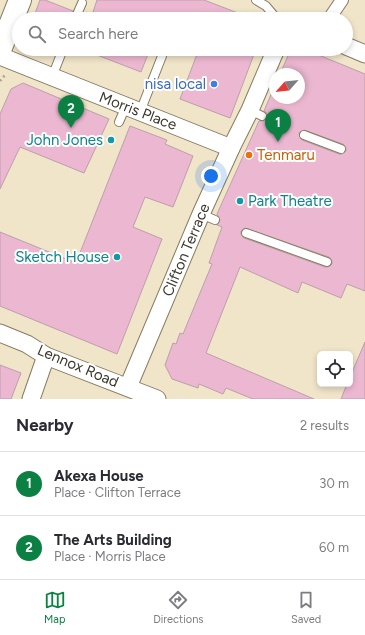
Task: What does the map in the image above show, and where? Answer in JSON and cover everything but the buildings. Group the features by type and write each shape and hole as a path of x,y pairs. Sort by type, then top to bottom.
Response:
{"main road":[{"path":"15,12 20,0"},
{"path":"0,50 12,20"}],"street":[{"path":"334,12 342,0"},
{"path":"353,49 365,54"},
{"name":"Morris Place","path":"0,56 231,148"},
{"name":"Clifton Terrace","path":"128,387 208,217 231,148 256,113 274,56"},
{"name":"Lennox Road","path":"0,333 27,344 46,356 157,399"},
{"path":"30,399 46,356"}],"lane":[{"path":"256,0 266,6 271,12"},
{"path":"78,12 82,3"},
{"path":"52,77 60,56"},
{"path":"119,122 133,109 162,56"},
{"path":"304,135 341,149"},
{"path":"246,233 327,262"}],"place":[{"name":"nisa local","path":"214,84"},
{"name":"The Arts Building","path":"71,128"},
{"name":"John Jones","path":"111,140"},
{"name":"Akexa House","path":"278,142"},
{"name":"Tenmaru","path":"249,155"},
{"name":"Park Theatre","path":"240,201"},
{"name":"Sketch House","path":"117,257"}]}
